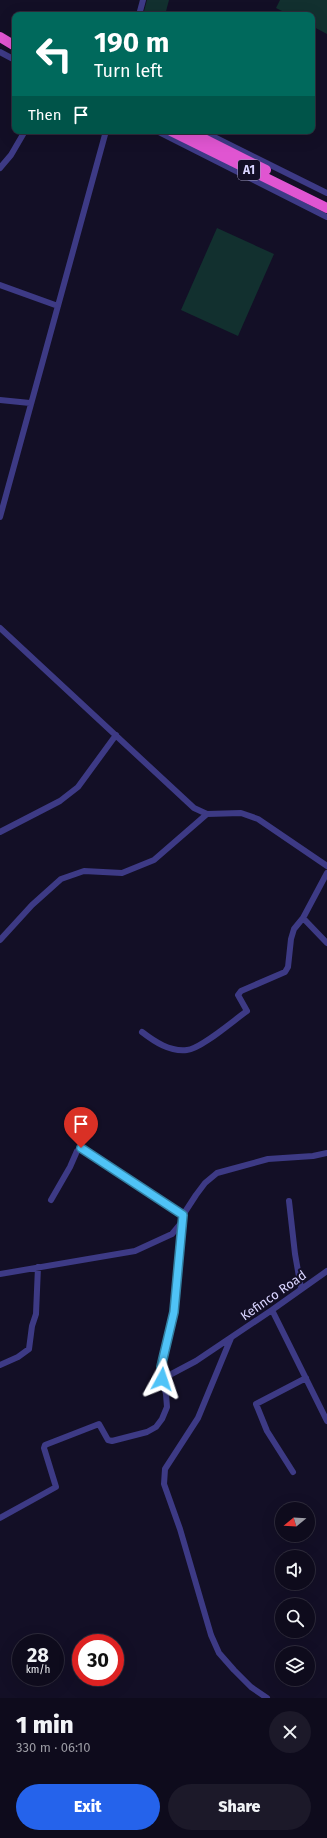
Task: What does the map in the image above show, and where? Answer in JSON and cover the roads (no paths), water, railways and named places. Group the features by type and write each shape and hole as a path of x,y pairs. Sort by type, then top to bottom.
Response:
{"highway":[{"path":"0,38 12,44"},
{"path":"0,45 12,51"},
{"name":"A1","path":"177,134 327,208"},
{"name":"A1","path":"194,134 327,200"}],"street":[{"path":"140,12 143,0"},
{"path":"0,32 12,38"},
{"path":"0,52 12,58"},
{"path":"0,168 11,155 22,134"},
{"path":"0,517 30,403 105,134"},
{"path":"163,134 327,217"},
{"path":"208,134 327,193"},
{"path":"0,285 58,306"},
{"path":"0,400 30,403"},
{"path":"0,628 194,808 207,814 241,813 258,819 327,866"},
{"path":"0,832 60,801 78,787 116,735"},
{"path":"0,940 32,905 61,879 84,871 122,873 154,860 207,814"},
{"path":"142,1032 163,1046 187,1050 194,1048 216,1035 247,1011 238,995 241,991 285,972 288,967 291,939 294,929 303,918 327,873"},
{"path":"303,918 327,943"},
{"path":"51,1200 70,1167 77,1151 82,1148 183,1215"},
{"path":"0,1518 56,1487 44,1448 45,1445 99,1424 108,1440 112,1441 147,1432 156,1427 162,1419 167,1407 161,1367 174,1312 183,1215 205,1183 217,1173 268,1159 313,1156 327,1153"},
{"path":"289,1201 295,1254 301,1288"},
{"path":"0,1274 135,1251 172,1234 182,1222"},
{"path":"0,1365 18,1357 29,1349 32,1326 36,1314 38,1267"},
{"name":"Kefinco Road","path":"162,1379 196,1361 327,1271"},
{"path":"272,1310 327,1421"},
{"path":"231,1338 198,1418 165,1469 164,1484 180,1529 211,1635 219,1653 251,1687 267,1698"},
{"path":"293,1472 267,1431 256,1404 306,1378"}]}
